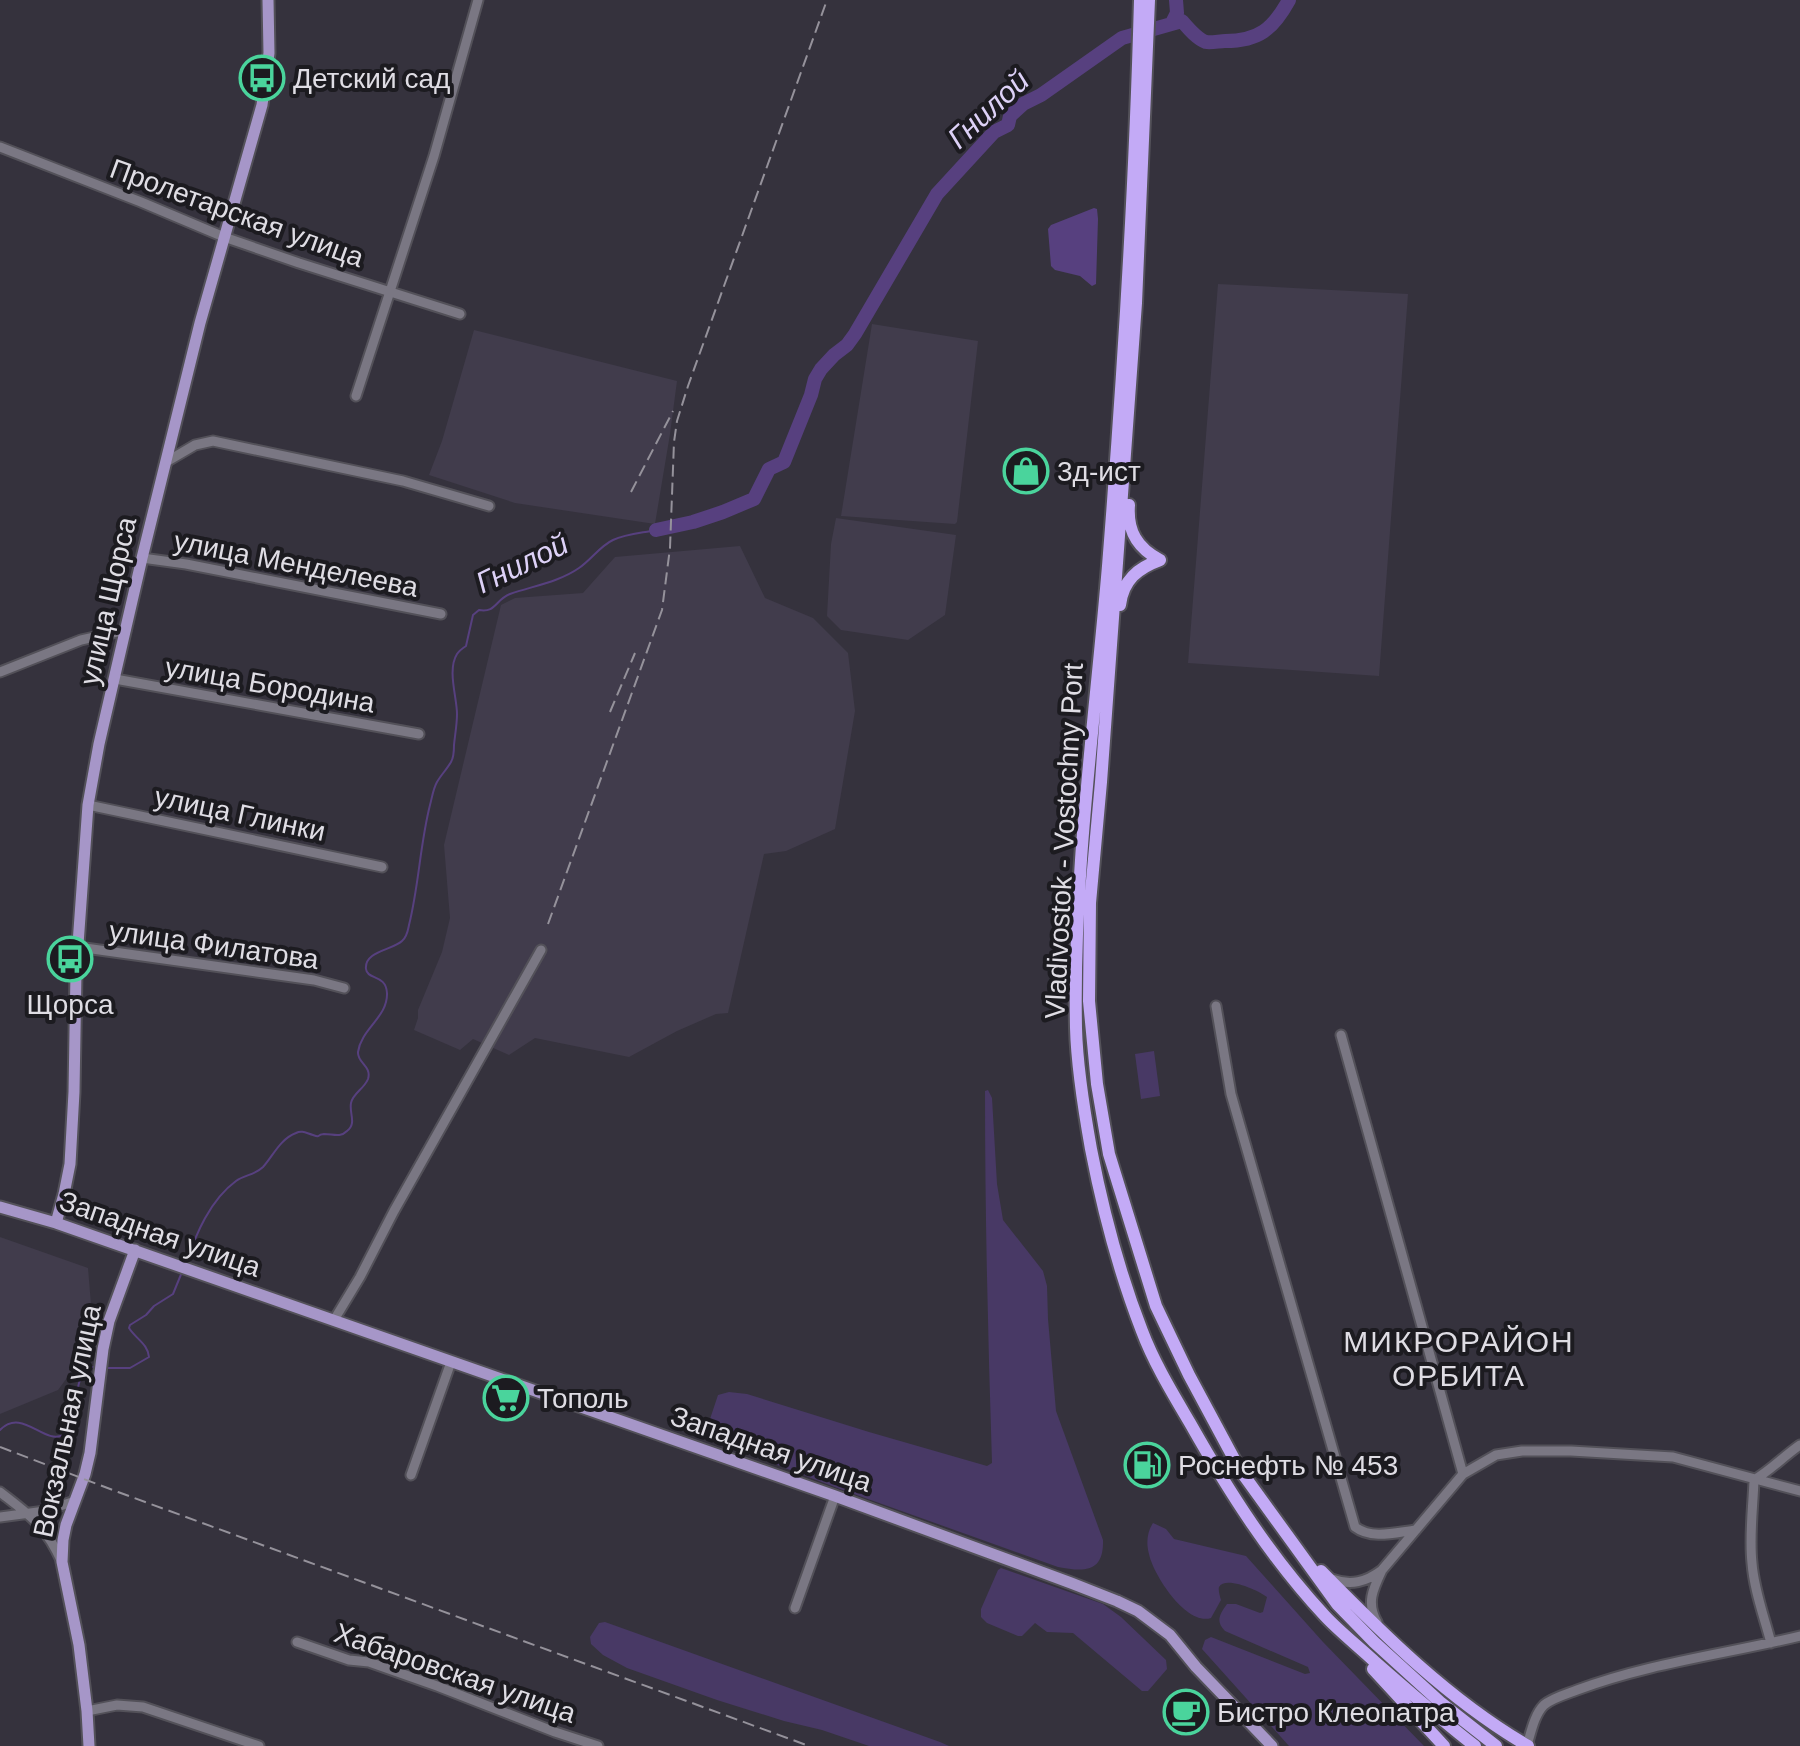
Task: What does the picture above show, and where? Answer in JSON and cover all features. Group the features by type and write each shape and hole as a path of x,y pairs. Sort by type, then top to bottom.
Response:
{"highway":[{"name":"Vladivostok - Vostochny Port","path":"1144,2 1136,303 1090,903 1089,1001 1097,1084 1109,1154 1156,1306 1240,1470 1337,1604 1440,1702 1496,1746"},
{"name":"Vladivostok - Vostochny Port","path":"1142,58 1112,504 1085,804 1076,1031 1083,1107 1116,1257 1143,1335 1220,1478 1259,1535 1328,1619 1430,1711 1475,1746"},
{"path":"1108,683 1115,664 1125,585 1141,568 1160,560 1144,549 1130,530 1132,446 1127,426"},
{"path":"1288,1537 1387,1638 1474,1712 1528,1746"},
{"path":"1328,1619 1444,1746"}],"main road":[{"name":"улица Щорса","path":"56,1223 70,1164 78,947 88,805 142,558 200,323 262,105 269,53 268,0"},
{"name":"Западная улица","path":"0,1207 43,1218 835,1496 1071,1583 1138,1611 1158,1625 1272,1746"},
{"name":"Вокзальная улица","path":"89,1746 79,1645 62,1562 66,1525 90,1453 109,1321 135,1250"}],"street":[{"path":"356,396 434,156 478,0"},
{"name":"Пролетарская улица","path":"0,147 224,237 460,314"},
{"path":"166,462 195,445 213,441 403,481 489,506"},
{"name":"улица Менделеева","path":"142,558 441,614"},
{"path":"0,672 81,640 126,630"},
{"name":"улица Бородина","path":"115,679 419,734"},
{"name":"улица Глинки","path":"88,805 382,867"},
{"name":"улица Филатова","path":"78,947 314,980 344,988"},
{"path":"334,1320 541,950"},
{"path":"1216,1006 1231,1094 1355,1527 1372,1534 1416,1530"},
{"path":"1341,1035 1463,1474"},
{"path":"411,1475 451,1362"},
{"path":"1754,1480 1800,1445"},
{"path":"1327,1578 1341,1583 1370,1579 1382,1570 1463,1474 1496,1455 1522,1451 1571,1451 1673,1457 1800,1491"},
{"path":"1754,1480 1752,1563 1756,1593 1771,1643"},
{"path":"0,1492 41,1526 62,1562"},
{"path":"795,1608 835,1496"},
{"path":"0,1517 45,1511 75,1501"},
{"path":"1382,1570 1372,1591 1371,1611 1387,1638"},
{"path":"1528,1746 1537,1716 1544,1705 1557,1698 1598,1682 1800,1636"},
{"name":"Хабаровская улица","path":"297,1642 349,1660 369,1662 598,1746"},
{"path":"87,1711 117,1705 143,1707 259,1746"}],"shaded area":[{"path":"1097,209 1098,219 1096,284 1092,286 1080,276 1055,270 1051,266 1048,229"},
{"path":"1218,284 1408,294 1379,676 1188,663"},
{"path":"872,324 978,341 955,524 841,516"},
{"path":"474,330 677,381 655,524 515,503 429,475"},
{"path":"836,518 956,535 945,615 908,640 841,630 827,616 831,544"},
{"path":"740,546 765,598 813,618 848,653 855,711 835,829 786,851 764,854 728,1013 716,1014 677,1031 629,1057 535,1038 509,1055 473,1039 460,1050 414,1030 418,1010 442,952 450,918 444,845 501,605 515,598 583,593 615,557"},
{"path":"1154,1051 1160,1096 1141,1099 1135,1054"},
{"path":"988,1090 992,1098 997,1184 1003,1220 1043,1271 1047,1286 1056,1411 1103,1540 1100,1559 1091,1568 1076,1570 1058,1567 709,1439 707,1432 718,1395 729,1392 747,1394 987,1466 992,1463 985,1091"},
{"path":"0,1237 88,1268 94,1341 58,1390 0,1414"},
{"path":"1153,1523 1166,1529 1174,1539 1246,1556 1323,1642 1424,1746 1289,1746 1202,1649 1205,1640 1211,1637 1305,1674 1310,1673 1308,1667 1225,1631 1220,1624 1222,1611 1227,1604 1260,1613 1267,1597 1243,1585 1222,1584 1219,1587 1221,1600 1211,1618 1191,1614 1172,1596 1152,1563 1147,1542"},
{"path":"1001,1568 1103,1604 1166,1660 1167,1669 1148,1691 1142,1691 1073,1633 1047,1632 1035,1623 1022,1636 1018,1636 987,1623 981,1617 981,1609"},
{"path":"605,1622 949,1746 869,1746 717,1700 627,1668 603,1655 591,1644 590,1637 599,1623"}],"waterway":[{"name":"Гнилой","path":"1172,23 1177,13 1176,0"},
{"name":"Гнилой","path":"656,530 693,522 754,499 769,469 784,462 815,379 855,334 937,194 994,132 1008,125 1010,116 1023,104 1041,95 1122,38 1182,21 1206,42 1247,39 1271,26 1289,0"},
{"name":"Гнилой","path":"186,1263 199,1229 219,1198 236,1181 263,1167 286,1139 300,1132 317,1136 339,1135 352,1125 352,1100 369,1075 358,1056 360,1044 383,1009 387,993 383,983 367,972 367,963 374,955 402,941 408,931 433,794 453,756 457,714 454,660 466,646 473,615 479,610 492,608 510,594 571,573 613,540 656,530"},
{"name":"Гнилой","path":"107,1368 130,1368 149,1357 130,1325 173,1294 182,1272"},
{"name":"Гнилой","path":"0,1430 16,1422 48,1435 63,1435 75,1419 80,1381 89,1367 95,1367"}],"railway":[{"path":"548,924 662,610 670,548 677,421 827,0"},
{"path":"631,492 673,411"},
{"path":"610,712 635,653"},
{"path":"0,1447 809,1746"}],"place":[{"name":"Детский сад","path":"262,78"},
{"name":"3д-ист","path":"1026,471"},
{"name":"Щорса","path":"70,959"},
{"name":"Тополь","path":"506,1398"},
{"name":"Роснефть № 453","path":"1147,1465"},
{"name":"Бистро Клеопатра","path":"1186,1712"}],"district":[{"name":"МИКРОРАЙОН ОРБИТА","path":"1459,1358"}]}
